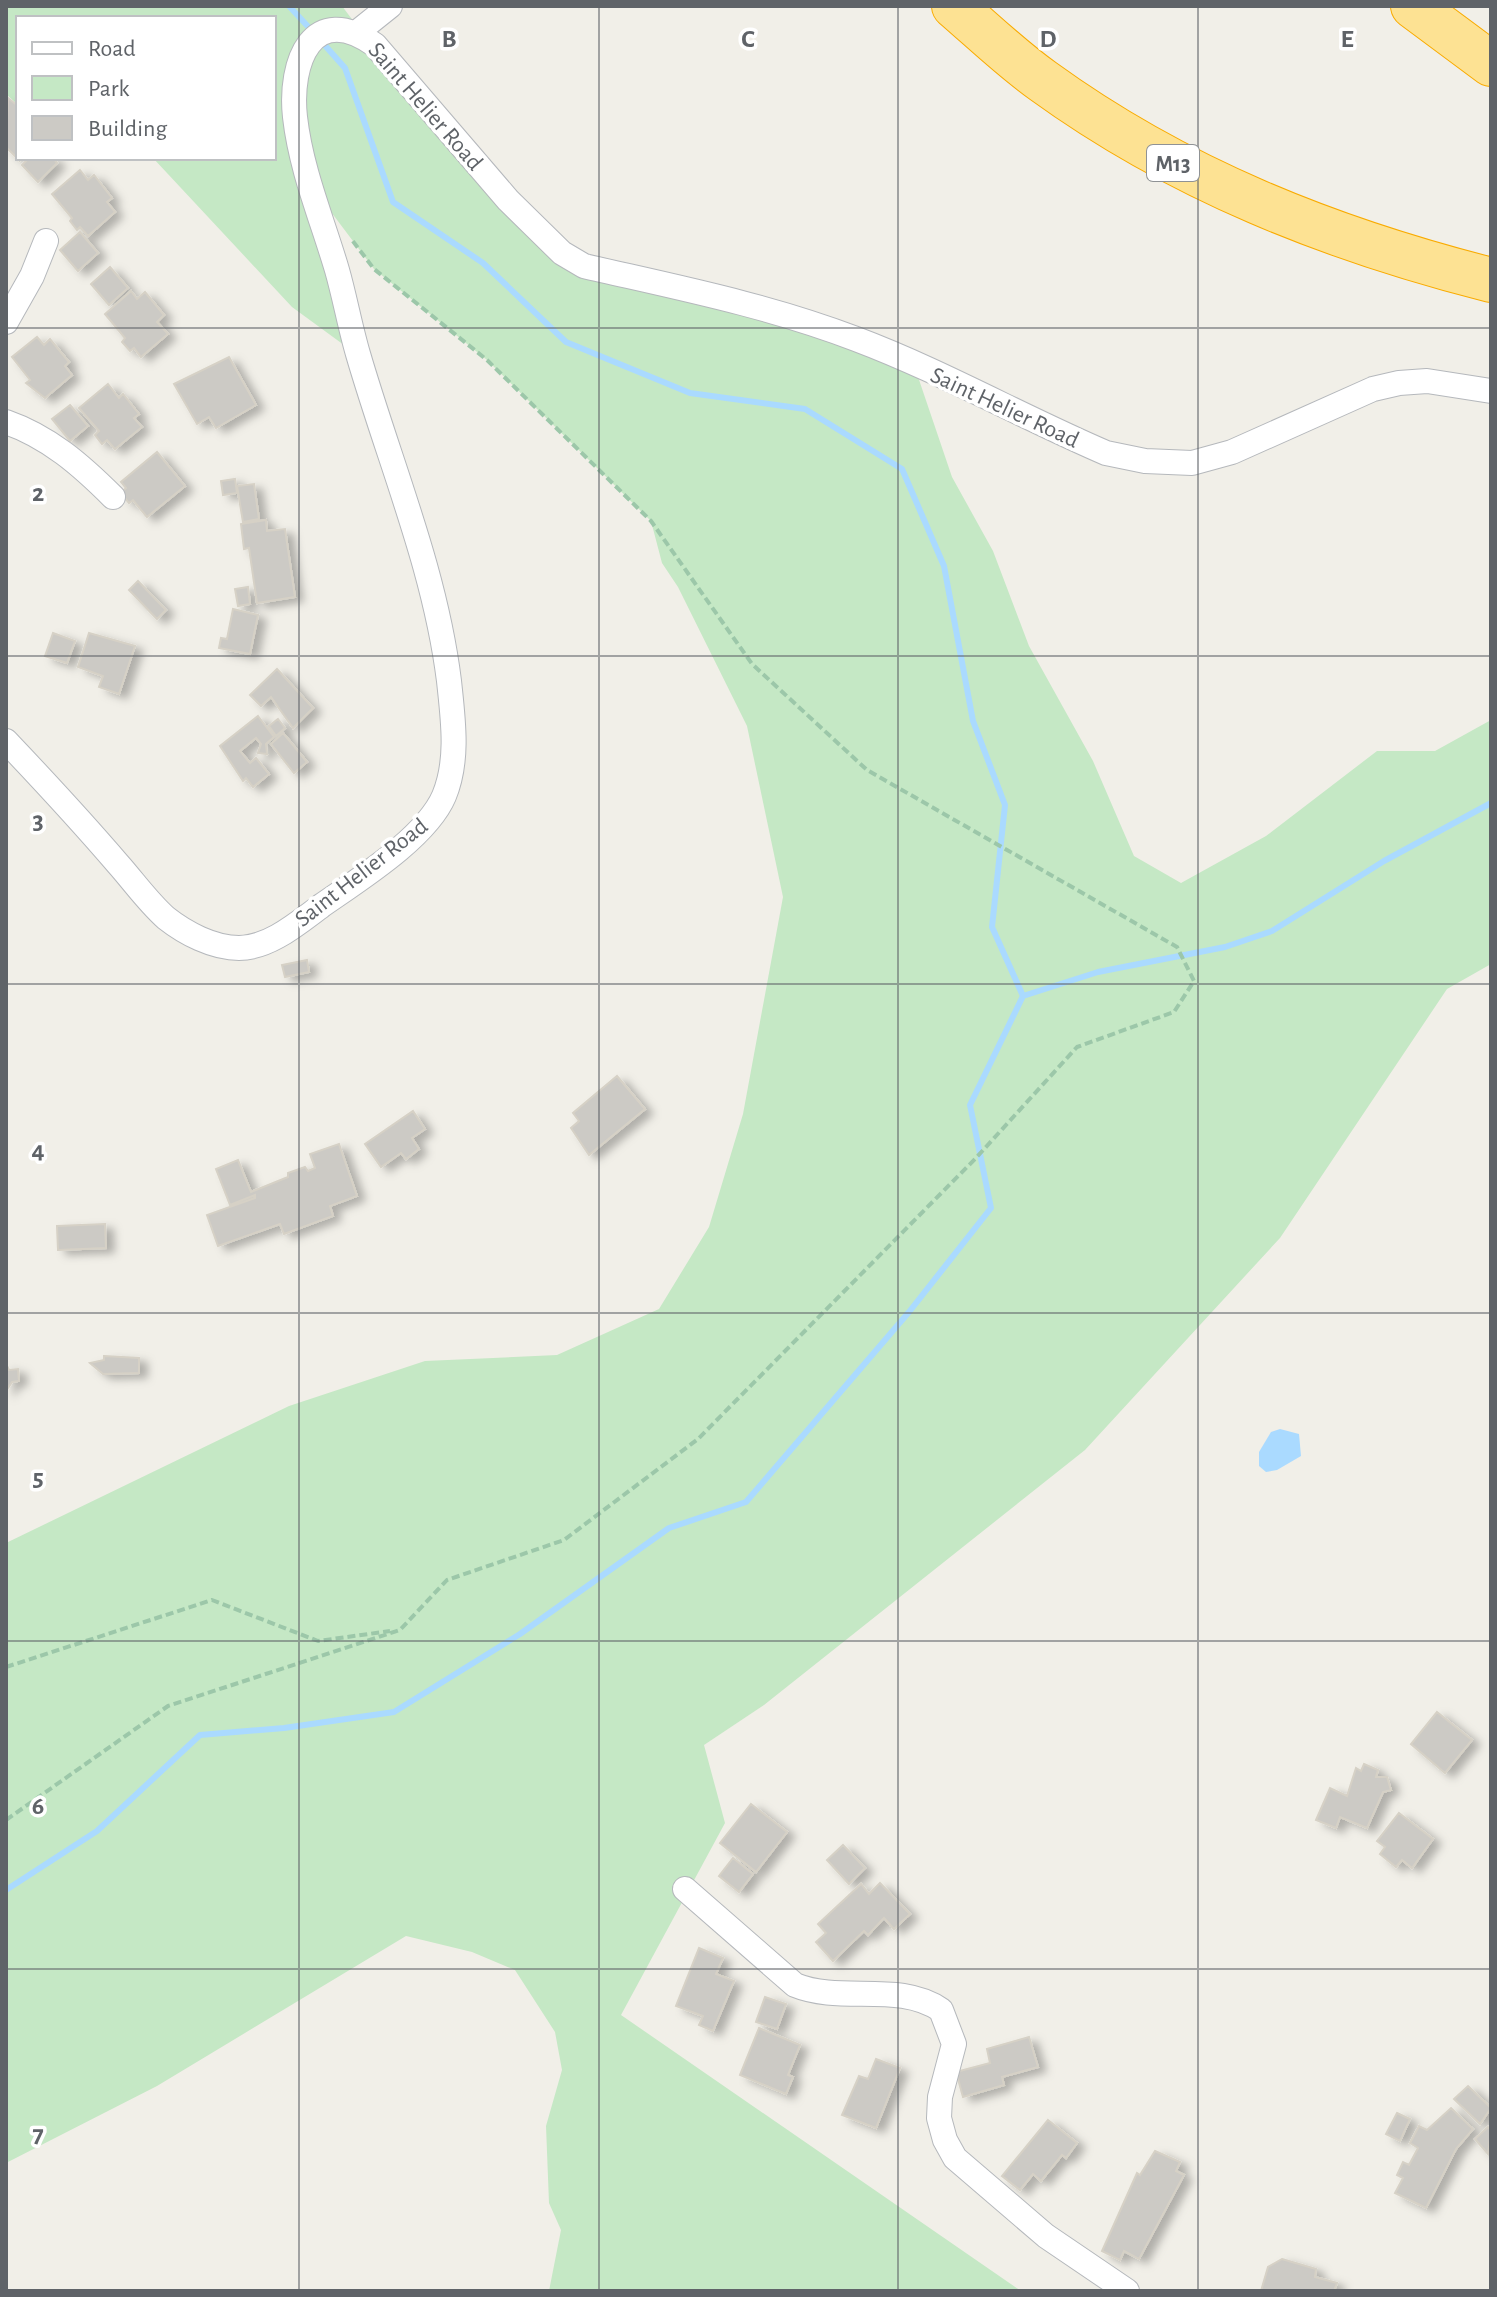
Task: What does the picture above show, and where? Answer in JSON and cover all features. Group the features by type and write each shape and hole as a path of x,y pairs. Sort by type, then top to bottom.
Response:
{"highway":[{"name":"M13","path":"954,6 1041,80 1166,160 1323,231 1424,263 1491,280"},
{"path":"1413,6 1491,64"}],"street":[{"path":"360,30 390,6"},
{"name":"Saint Helier Road","path":"6,741 159,911 193,935 222,946 252,946 285,932 390,855 436,812 444,796 453,757 453,734 440,621 393,454 359,356 297,136 294,71 300,54 318,29 331,25 360,30 508,200 562,253 584,266 756,305 823,327 1106,453 1145,461 1192,463 1232,452 1373,389 1427,381 1491,391"},
{"path":"6,322 46,241"},
{"path":"6,422 48,441 81,465 113,497"},
{"path":"685,1889 795,1985 814,1993 909,1997 941,2010 954,2044 940,2097 939,2118 945,2140 955,2158 1046,2236 1127,2291"}],"path":[{"path":"6,1820 168,1706 400,1630 447,1580 564,1540 698,1439 975,1159 1077,1047 1174,1012 1194,981 1177,947 867,770 752,664 651,521 487,360 374,269 346,231"},
{"path":"6,1667 212,1600 318,1641 400,1630"}],"green space":[{"path":"6,6 342,6 360,30 562,253 914,365 952,477 993,551 1029,646 1093,761 1134,856 1181,883 1266,836 1377,751 1435,751 1491,720 1491,964 1447,989 1280,1238 1085,1450 764,1705 704,1745 725,1823 621,2015 1021,2291 549,2291 561,2230 549,2203 546,2126 562,2070 555,2032 515,1970 472,1952 406,1936 157,2086 6,2163 6,1543 289,1406 425,1361 557,1355 659,1309 709,1227 743,1114 783,897 747,726 678,587 662,563 651,521 487,360 374,269 310,184 359,356 292,307 155,160 276,160 276,16 16,16 16,103 6,94"}],"water":[{"path":"1280,1429 1299,1434 1301,1456 1277,1470 1266,1472 1259,1466 1259,1452 1271,1432"}],"building":[{"path":"8,98 16,104 16,157 6,147"},
{"path":"27,160 55,160 57,163 38,182 22,165"},
{"path":"80,170 88,180 94,175 112,198 107,202 115,212 88,236 80,227 77,230 70,221 72,218 52,194"},
{"path":"80,232 98,253 78,271 60,250"},
{"path":"110,267 128,288 109,305 91,284"},
{"path":"131,291 137,299 145,292 164,315 157,322 168,334 141,357 134,348 130,351 122,342 125,338 105,314"},
{"path":"37,337 44,345 50,339 69,362 65,366 72,375 45,398 26,383 30,380 12,357"},
{"path":"229,357 256,405 216,428 209,417 197,424 174,384"},
{"path":"108,384 119,398 123,394 139,414 134,418 142,427 115,449 107,440 102,444 95,435 99,431 79,408"},
{"path":"70,405 88,426 70,441 52,419"},
{"path":"157,452 185,486 147,517 133,500 129,503 121,493 126,488 121,482"},
{"path":"235,479 237,493 223,495 221,481"},
{"path":"254,484 259,519 243,522 237,486"},
{"path":"266,520 267,531 285,529 295,597 257,603 249,548 244,549 241,524"},
{"path":"138,581 166,610 157,619 129,590"},
{"path":"248,587 250,604 238,606 235,589"},
{"path":"233,609 258,615 250,654 219,648 221,638 227,639"},
{"path":"53,633 75,641 67,663 45,656"},
{"path":"89,633 135,646 119,694 99,687 103,676 78,667"},
{"path":"277,669 313,708 293,728 271,697 261,706 250,695"},
{"path":"258,716 274,737 266,744 267,754 258,753 261,744 256,738 240,751 250,763 256,758 269,774 253,787 246,778 243,781 220,746"},
{"path":"278,719 285,728 276,736 269,726"},
{"path":"283,733 307,762 294,773 271,744"},
{"path":"307,960 309,972 285,977 282,965"},
{"path":"617,1076 645,1109 589,1155 571,1128 579,1121 573,1113"},
{"path":"413,1111 425,1129 412,1138 419,1149 406,1159 401,1153 381,1167 365,1144"},
{"path":"339,1144 357,1196 330,1206 333,1216 284,1234 280,1224 218,1246 207,1215 255,1198 255,1195 230,1205 216,1169 238,1160 251,1192 288,1177 288,1173 305,1167 308,1171 315,1168 310,1154"},
{"path":"105,1224 106,1248 58,1250 57,1226"},
{"path":"104,1356 139,1358 139,1373 103,1374 90,1363 104,1360"},
{"path":"6,1364 9,1370 18,1369 19,1381 12,1382 6,1391"},
{"path":"1437,1712 1472,1740 1445,1773 1411,1744"},
{"path":"1364,1764 1378,1770 1376,1777 1387,1777 1391,1790 1383,1792 1367,1828 1340,1817 1336,1828 1316,1820 1330,1788 1347,1796 1356,1768 1361,1771"},
{"path":"751,1804 787,1832 756,1872 720,1843"},
{"path":"1399,1813 1433,1839 1412,1868 1402,1860 1396,1867 1380,1854 1385,1847 1377,1841"},
{"path":"843,1845 865,1868 849,1884 827,1860"},
{"path":"733,1858 753,1874 739,1892 719,1876"},
{"path":"880,1883 910,1914 894,1929 884,1918 868,1935 864,1931 833,1961 816,1942 826,1933 818,1924 861,1884 869,1894"},
{"path":"699,1948 723,1958 716,1974 734,1981 713,2031 699,2025 703,2016 676,2006"},
{"path":"765,1997 786,2004 777,2029 756,2022"},
{"path":"759,2028 800,2045 788,2075 793,2077 786,2094 740,2075"},
{"path":"1029,2037 1038,2067 1002,2077 1004,2085 963,2097 956,2072 990,2063 987,2049"},
{"path":"876,2059 900,2068 876,2128 842,2115 859,2076 868,2079"},
{"path":"1468,2086 1491,2108 1480,2124 1454,2099"},
{"path":"1451,2108 1473,2129 1456,2149 1426,2208 1395,2193 1403,2178 1397,2175 1403,2162 1409,2165 1418,2148 1410,2143 1419,2126 1427,2130"},
{"path":"1397,2113 1410,2119 1400,2141 1386,2134"},
{"path":"1048,2120 1077,2143 1066,2158 1062,2155 1041,2181 1033,2174 1020,2190 1002,2176"},
{"path":"1488,2127 1491,2131 1488,2154 1475,2139"},
{"path":"1155,2151 1180,2162 1176,2171 1184,2175 1139,2259 1124,2251 1120,2260 1102,2251 1137,2173 1140,2175"},
{"path":"1282,2259 1316,2269 1315,2277 1337,2283 1334,2291 1261,2291 1268,2267"}],"waterway":[{"path":"289,6 314,33"},
{"path":"321,41 345,68 393,202 483,263 566,342 690,393 805,409 902,469 944,566 973,721 1005,805 992,927 1023,996"},
{"path":"6,1890 97,1831 200,1735 284,1728 394,1712 520,1634 669,1528 746,1502 909,1312 991,1208 970,1105 1023,996 1098,972 1225,947 1272,931 1384,861 1491,803"}]}
